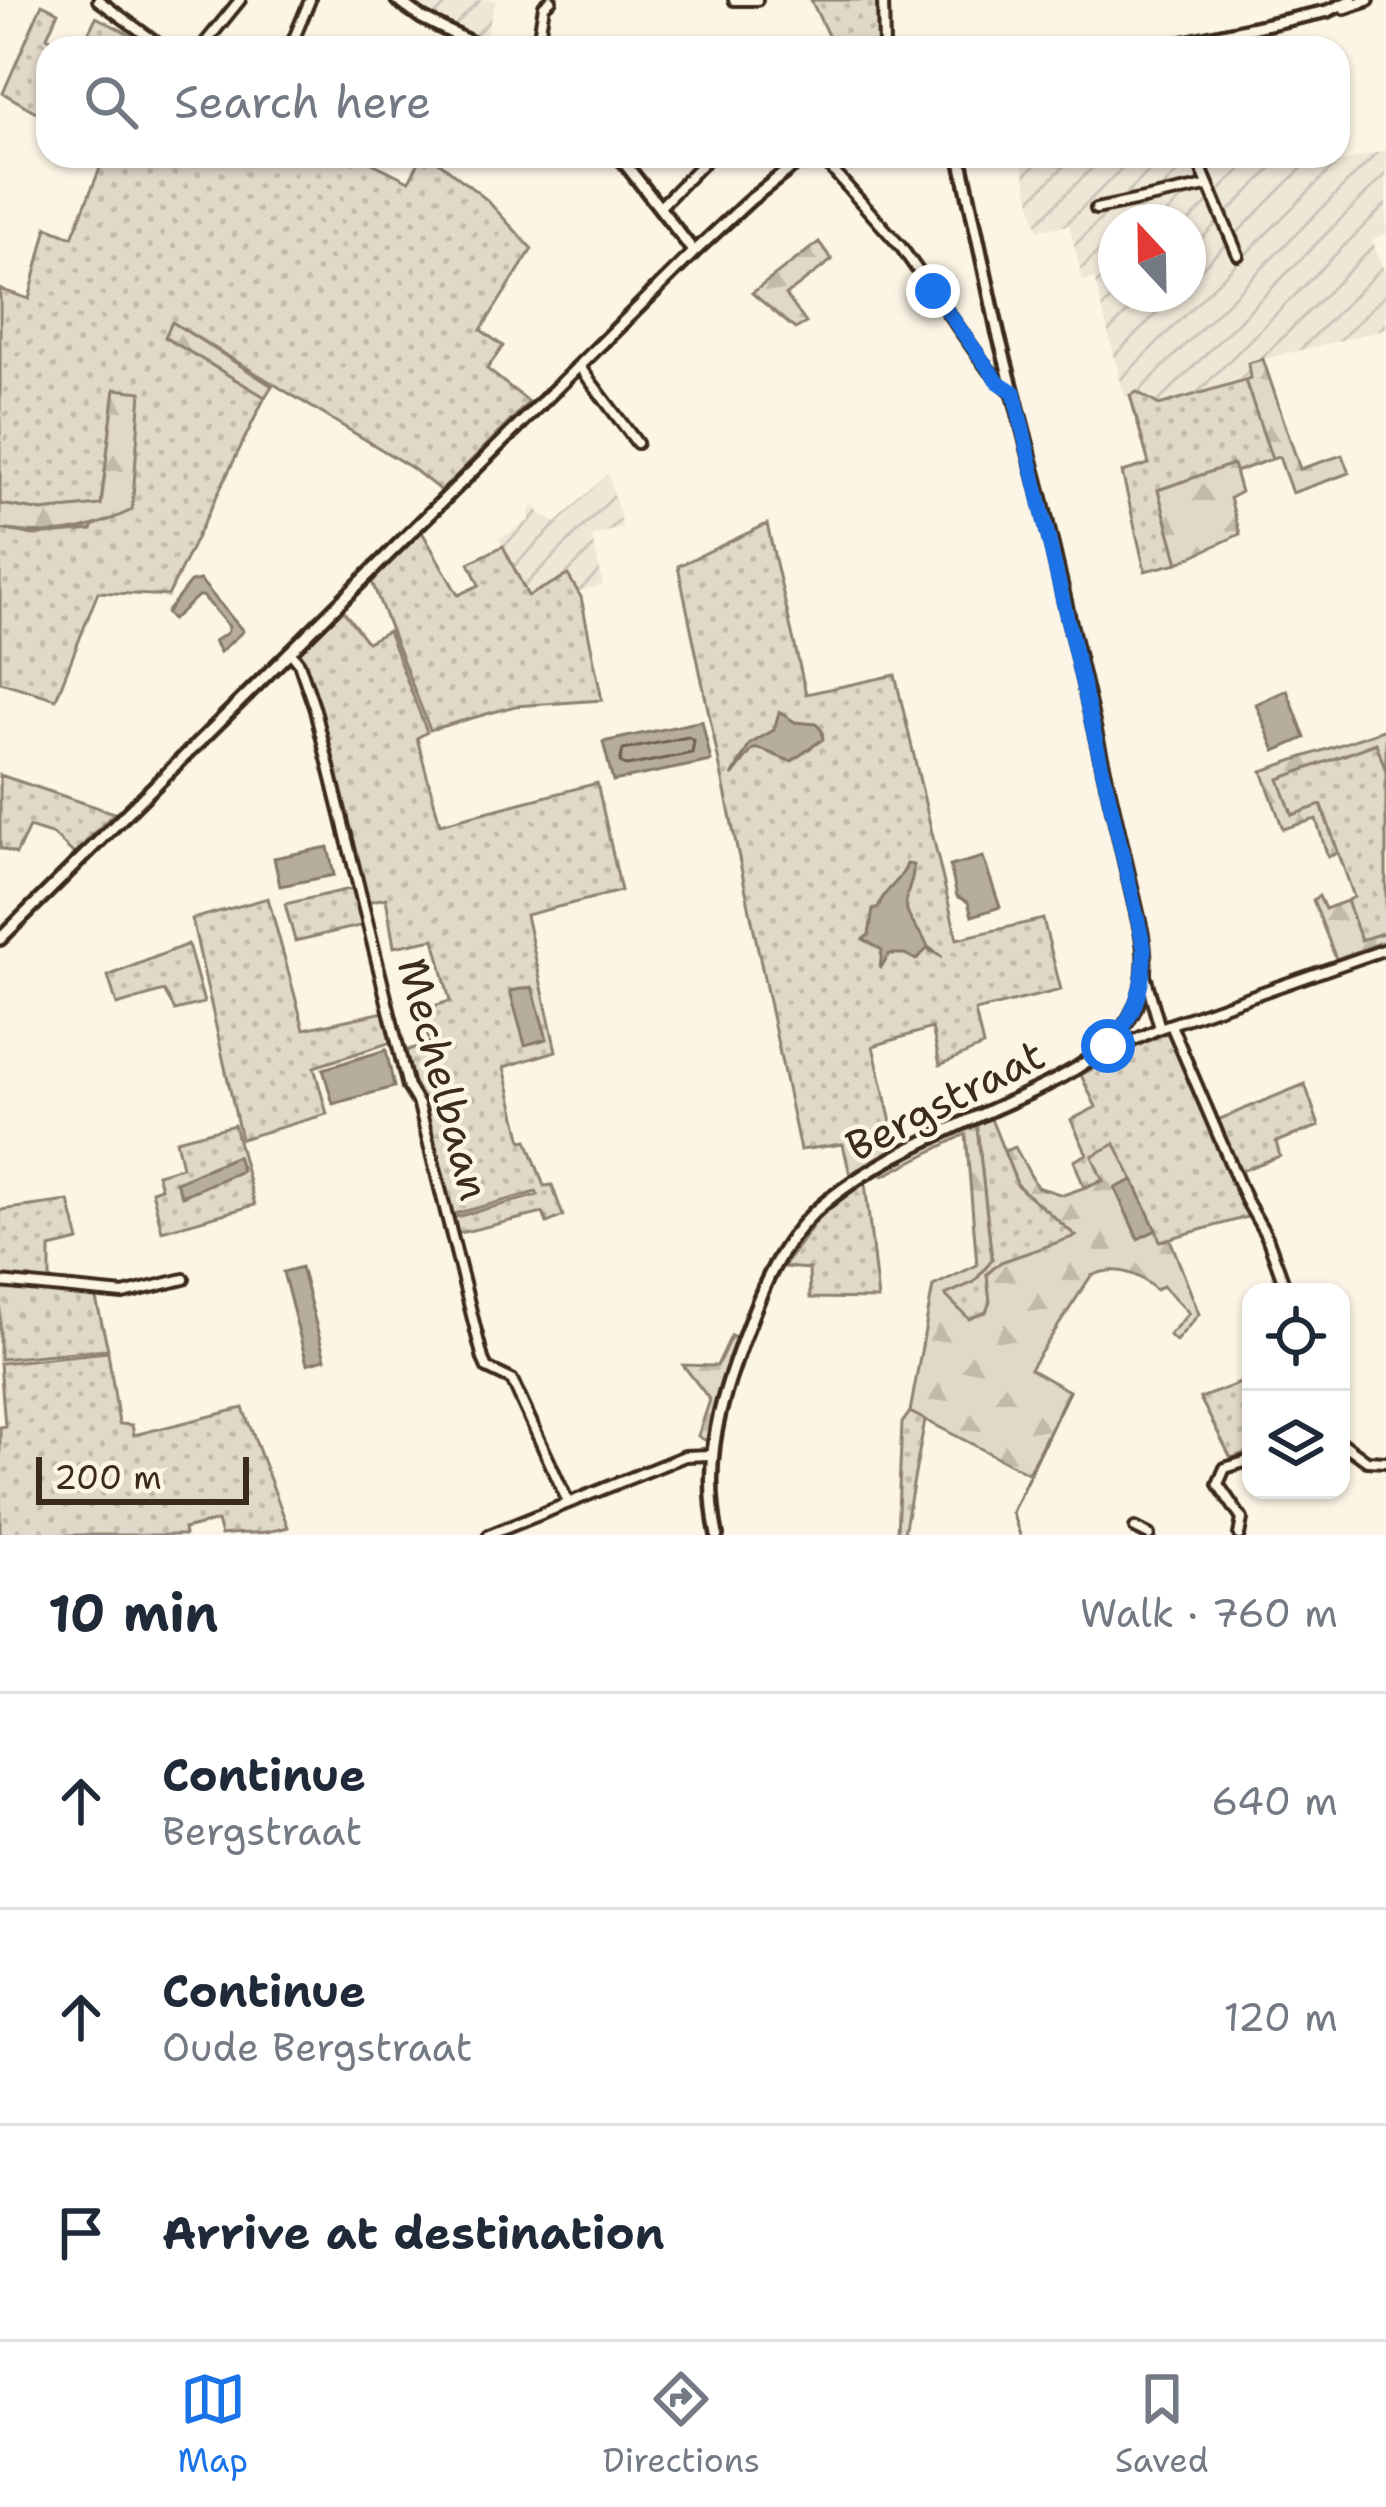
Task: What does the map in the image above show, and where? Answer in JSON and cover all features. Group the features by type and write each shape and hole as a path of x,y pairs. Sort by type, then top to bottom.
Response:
{"street":[{"path":"98,0 148,36"},
{"path":"211,36 240,0"},
{"path":"295,36 310,0"},
{"path":"397,0 458,36"},
{"path":"539,36 544,6 550,0"},
{"path":"734,0 757,0"},
{"path":"883,0 884,36"},
{"path":"1328,10 1352,0"},
{"path":"1214,36 1368,0"},
{"path":"629,168 694,252"},
{"path":"660,207 698,168"},
{"path":"0,939 694,252 792,168"},
{"path":"831,168 888,230 998,382 1014,392"},
{"name":"Bergstraat","path":"717,1535 710,1487 716,1420 769,1276 784,1249 809,1217 836,1194 880,1167 1071,1074 1108,1046 1129,1018 1144,972 1141,930 963,168"},
{"path":"1200,168 1238,255"},
{"path":"1096,209 1206,186"},
{"path":"579,366 637,443"},
{"name":"Mechelbaan","path":"290,652 299,663 315,710 408,1087 419,1105 483,1359 487,1368 512,1380 568,1502"},
{"path":"1108,1046 1122,1046 1160,1028 1386,949"},
{"path":"1144,972 1160,1028"},
{"path":"1172,1025 1284,1283"},
{"path":"0,1282 123,1294 184,1280"},
{"path":"1350,1449 1367,1461 1386,1462"},
{"path":"489,1535 686,1456 710,1455"},
{"path":"1239,1535 1242,1519 1218,1484 1225,1468 1242,1463"},
{"path":"1135,1528 1149,1535"}],"shaded area":[{"path":"407,0 496,0 486,36 471,36"},
{"path":"1386,150 1386,233 1372,239 1386,276 1386,329 1248,363 1250,379 1159,405 1137,392 1125,398 1103,312 1206,312 1206,204 1098,204 1098,293 1094,278 1083,281 1069,225 1038,230 1023,168 1350,168 1350,160"},
{"path":"608,474 623,527 592,536 603,585 575,592 567,576 528,596 499,539 530,520 530,508 536,507 556,523"}],"green space":[{"path":"811,0 878,0 879,36 828,36"},
{"path":"42,4 58,12 47,36 36,36 36,112 3,93"},
{"path":"96,17 133,36 87,36"},
{"path":"100,168 382,168 409,181 416,168 446,168 486,199 532,249 481,330 503,346 487,369 529,402 441,491 412,468 173,323 166,338 265,397 168,596 98,592 56,699 0,682 0,529 35,535 92,530 101,505 42,511 0,504 0,289 29,299 47,227 72,237","holes":["115,390 141,393 101,505"]},
{"path":"819,242 832,260 786,295 806,323 795,329 752,293"},
{"path":"172,322 272,386 265,397 165,337"},
{"path":"1263,359 1300,469 1342,455 1349,473 1292,493 1279,457 1272,459 1245,380 1250,378 1248,363"},
{"path":"1245,380 1272,459 1235,472 1233,465 1158,490 1178,563 1145,571 1122,472 1149,464 1130,395 1137,392 1159,405"},
{"path":"115,389 141,392 132,510 68,531 0,529 0,504 42,511 101,505"},
{"path":"1233,464 1241,492 1230,498 1240,534 1178,563 1158,490"},
{"path":"767,524 806,694 895,675 957,939 1043,919 1061,990 975,1011 983,1046 940,1065 932,1028 873,1046 897,1148 850,1175 843,1144 800,1150 678,566"},
{"path":"421,530 458,595 479,585 469,563 503,546 528,596 568,575 581,597 602,700 515,706 430,730 372,582"},
{"path":"342,609 367,642 388,631 427,732 417,738 440,824 597,783 621,891 526,915 556,1051 504,1067 522,1141 527,1140 544,1186 552,1185 563,1216 547,1223 543,1213 456,1234 452,1218 538,1195 451,1215 423,1108 402,1052 430,1043 421,1010 450,1001 434,939 394,947 386,898 367,902 309,676 298,653"},
{"path":"1386,729 1386,771 1376,743 1279,779 1292,815 1321,805 1338,853 1328,857 1316,819 1283,829 1262,771"},
{"path":"1377,743 1386,771 1386,932 1361,940 1347,901 1354,897 1322,806 1292,815 1278,779"},
{"path":"0,775 114,813 74,854 54,835 29,827 16,854 0,848"},
{"path":"354,888 364,925 295,941 285,904"},
{"path":"1319,896 1325,909 1347,901 1361,940 1386,932 1386,941 1336,959 1313,900"},
{"path":"268,898 304,1029 384,1012 392,1042 314,1067 327,1114 241,1139 192,919"},
{"path":"188,944 204,1003 175,1010 164,991 117,1005 108,976"},
{"path":"1167,1030 1251,1216 1160,1241 1115,1145 1103,1180 1084,1187 1074,1161 1087,1154 1071,1120 1096,1107 1081,1075"},
{"path":"1305,1084 1319,1126 1276,1142 1280,1156 1238,1172 1215,1121"},
{"path":"989,1114 1018,1186 1077,1236 1001,1262 987,1274 990,1302 986,1313 969,1319 944,1295 974,1282 992,1260 976,1119"},
{"path":"976,1119 992,1260 974,1282 945,1295 969,1319 986,1312 990,1302 987,1274 1001,1262 1076,1236 1018,1186 1004,1151 1015,1147 1037,1187 1063,1195 1103,1181 1092,1156 1115,1144 1133,1180 1115,1189 1138,1238 1156,1230 1160,1241 1170,1239 1199,1314 1176,1341 1169,1335 1189,1313 1163,1286 1156,1290 1118,1271 1091,1276 1030,1369 1069,1391 1028,1473 910,1412 933,1286 977,1265 966,1134 883,1176 879,1168"},
{"path":"234,1125 255,1205 162,1231 152,1191 161,1188 157,1174 182,1167 176,1140"},
{"path":"865,1182 878,1299 810,1298 809,1269 783,1267 820,1216"},
{"path":"69,1201 79,1241 50,1248 50,1285 0,1279 0,1210"},
{"path":"0,1286 95,1295 108,1349 0,1359"},
{"path":"731,1336 738,1339 707,1441 698,1436 710,1400 683,1365 717,1366"},
{"path":"108,1352 119,1424 132,1425 134,1435 243,1408 288,1527 221,1535 217,1521 184,1529 185,1535 0,1535 0,1427 5,1426 0,1363"},
{"path":"1242,1382 1242,1454 1231,1458 1200,1398"},
{"path":"910,1412 925,1420 904,1533 897,1533 902,1423"}],"water":[{"path":"200,580 243,631 220,652 214,641 229,627 203,596 172,620 166,613 190,582"},
{"path":"1287,690 1305,738 1275,751 1256,704"},
{"path":"779,712 795,722 816,724 823,739 792,761 753,749 732,776 750,744 774,730"},
{"path":"702,721 711,761 613,781 603,742"},
{"path":"328,847 334,875 280,886 274,858"},
{"path":"983,857 1000,907 972,916 968,902 957,896 950,866"},
{"path":"907,864 913,865 906,899 909,917 928,947 942,957 927,949 916,960 889,954 880,969 882,950 863,939 869,935 873,909"},
{"path":"532,987 547,1039 525,1045 510,991"},
{"path":"386,1050 394,1087 333,1104 323,1069"},
{"path":"237,1156 242,1171 182,1196 176,1182"},
{"path":"1133,1180 1156,1230 1138,1239 1115,1188"},
{"path":"301,1267 325,1359 307,1364 283,1272"}],"waterway":[{"path":"1020,1535 1012,1512 1069,1391"}],"route":[{"path":"933,291 998,382 1014,392 1042,502 1144,947 1144,972 1135,1006 1108,1046"}]}
